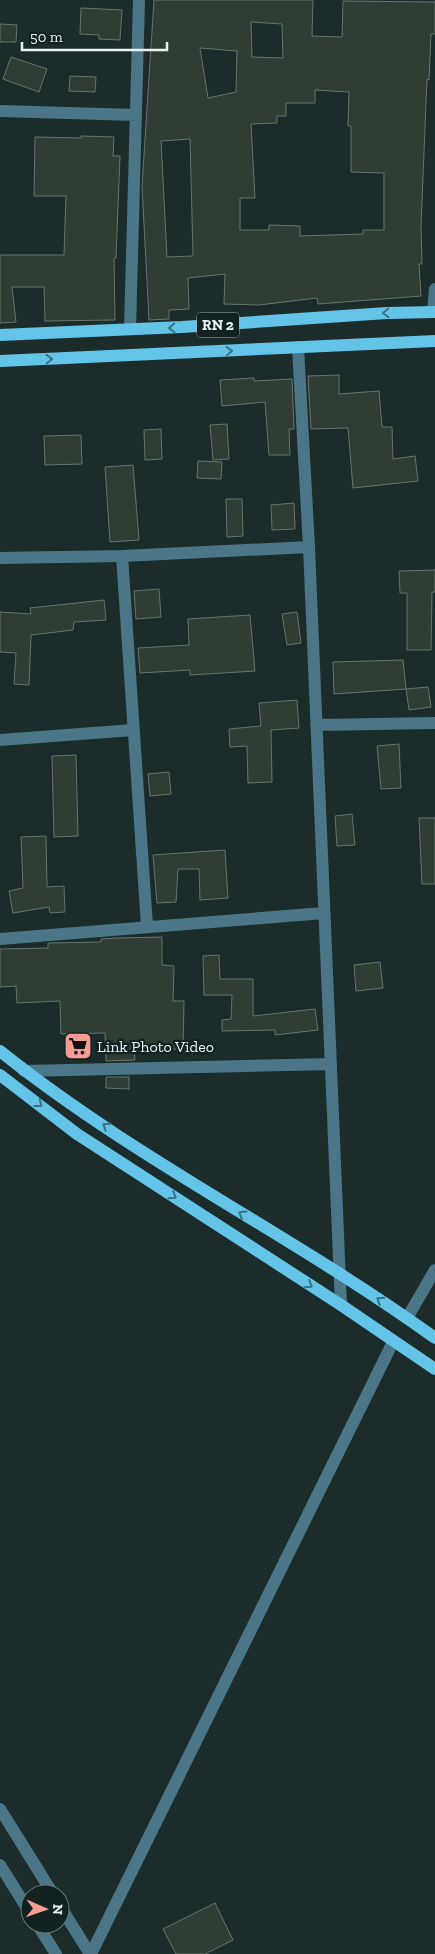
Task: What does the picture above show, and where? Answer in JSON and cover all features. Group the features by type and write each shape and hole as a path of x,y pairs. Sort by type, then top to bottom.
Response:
{"main road":[{"name":"RN 2","path":"0,335 434,312"},
{"name":"RN 2","path":"0,361 435,341"},
{"path":"0,1051 24,1071 159,1163 340,1274 435,1338"},
{"path":"0,1075 77,1134 341,1305 435,1370"}],"street":[{"path":"130,329 139,0"},
{"path":"0,111 136,115"},
{"path":"434,312 435,289"},
{"path":"298,347 309,547 341,1305"},
{"path":"0,558 122,556 309,547"},
{"path":"122,556 146,926"},
{"path":"316,725 435,723"},
{"path":"0,740 133,730"},
{"path":"0,939 324,913"},
{"path":"24,1071 330,1064"},
{"path":"407,1318 435,1270"},
{"path":"91,1954 393,1342"},
{"path":"0,1809 47,1884"},
{"path":"0,1865 20,1897"},
{"path":"70,1921 91,1954"},
{"path":"43,1934 56,1954"}],"building":[{"path":"154,0 313,0 312,36 342,37 343,1 435,2 435,34 431,34 429,80 427,79 421,226 422,264 419,264 421,296 318,304 317,298 259,305 224,304 225,274 188,278 189,309 169,310 169,319 149,320 142,186","holes":["251,22 282,24 283,58 252,57","200,48 237,51 236,92 208,98","315,90 349,92 348,126 351,126 351,172 384,173 384,230 363,230 363,234 300,236 300,226 269,225 269,230 240,230 240,198 255,198 251,124 277,123 277,116 286,116 286,103 315,103","190,139 193,256 167,257 161,141"]},
{"path":"81,8 122,10 120,40 99,39 99,35 80,34"},
{"path":"0,24 17,25 16,42 0,42"},
{"path":"11,57 47,69 39,92 3,79"},
{"path":"70,76 96,77 95,92 69,91"},
{"path":"81,136 114,137 113,156 120,156 116,258 114,258 115,320 45,321 44,287 12,287 16,322 0,323 0,255 64,255 66,196 34,196 35,137 81,138"},
{"path":"339,375 339,394 379,391 382,427 392,427 393,459 415,456 418,481 353,488 348,428 311,429 308,376"},
{"path":"254,378 254,381 292,379 294,429 289,429 290,455 269,455 265,402 222,406 220,380"},
{"path":"227,424 229,459 213,460 210,425"},
{"path":"161,429 162,459 145,460 144,430"},
{"path":"81,435 82,464 45,465 44,436"},
{"path":"198,461 222,462 221,479 197,478"},
{"path":"133,465 139,540 110,542 105,467"},
{"path":"226,499 242,499 243,536 227,537"},
{"path":"294,503 295,529 272,530 271,505"},
{"path":"435,570 435,592 432,592 431,650 407,650 407,593 400,593 399,571"},
{"path":"159,589 161,617 136,619 134,591"},
{"path":"104,600 106,620 74,622 73,630 31,635 29,685 14,684 16,653 0,652 0,612 31,614 30,608"},
{"path":"297,612 301,643 287,645 282,614"},
{"path":"250,615 255,671 190,675 190,670 140,673 138,648 189,645 188,619"},
{"path":"403,660 406,689 334,694 333,662"},
{"path":"428,687 431,707 409,710 406,689"},
{"path":"297,700 299,728 271,730 272,782 248,783 247,746 230,747 229,729 261,726 259,703"},
{"path":"399,744 401,788 381,789 377,746"},
{"path":"76,755 78,836 54,837 52,756"},
{"path":"169,772 171,794 150,796 148,774"},
{"path":"352,814 355,845 337,846 335,816"},
{"path":"419,818 435,818 435,884 422,884"},
{"path":"46,836 47,887 64,886 65,912 50,913 49,907 13,913 9,891 23,888 21,837"},
{"path":"225,850 228,898 200,900 199,869 178,869 176,902 157,903 153,855"},
{"path":"162,937 162,965 174,966 173,1001 184,1001 183,1049 164,1049 164,1052 134,1051 135,1060 106,1061 105,1033 61,1034 60,1001 17,1003 16,986 0,987 0,949 48,948 48,943 101,942 101,939"},
{"path":"219,955 220,979 253,979 253,1016 315,1009 318,1030 275,1035 275,1030 222,1031 222,1020 231,1019 232,995 204,995 203,956"},
{"path":"380,962 383,988 356,991 354,965"},
{"path":"106,1077 129,1077 129,1089 106,1088"},
{"path":"215,1903 233,1940 205,1954 176,1954 163,1929"}],"place":[{"name":"Link Photo Video","path":"78,1046"}]}
